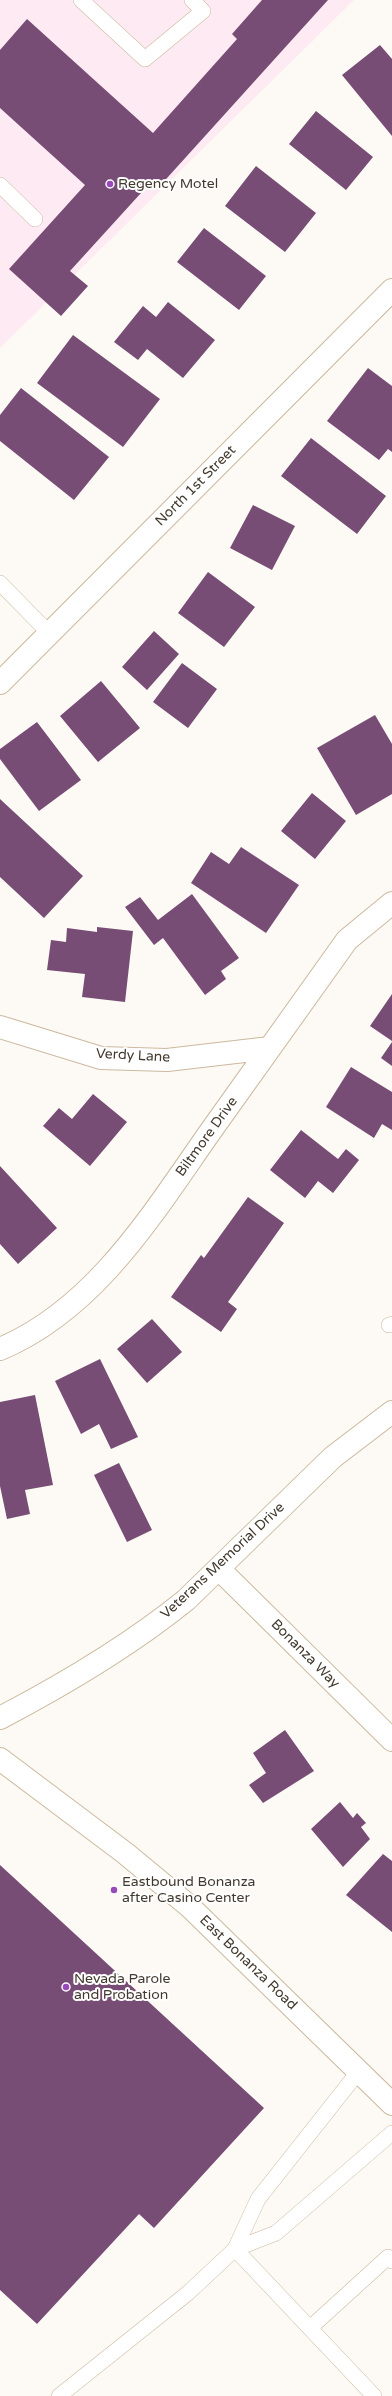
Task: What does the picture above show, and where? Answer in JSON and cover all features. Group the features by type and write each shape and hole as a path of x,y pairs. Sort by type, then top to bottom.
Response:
{"street":[{"name":"North 1st Street","path":"0,682 392,290"},
{"name":"Biltmore Drive","path":"0,1349 24,1339 63,1313 126,1249 347,940 392,903"},
{"name":"Verdy Lane","path":"0,1027 101,1058 167,1060 270,1048"},
{"name":"Veterans Memorial Drive","path":"0,1718 126,1646 186,1600 333,1457 392,1412"},
{"name":"Bonanza Way","path":"219,1568 392,1740"},
{"name":"East Bonanza Road","path":"0,1759 125,1853 188,1906 392,2104"}],"lane":[{"path":"81,0 144,59 203,12 192,0"},
{"path":"0,185 35,218"},
{"path":"0,583 49,634"},
{"path":"235,2250 258,2199 359,2071"},
{"path":"59,2396 188,2293 235,2250 276,2233 392,2133"},
{"path":"235,2250 374,2396"},
{"path":"310,2328 388,2257 392,2261"}],"shaded area":[{"path":"0,0 354,0 0,348"}],"building":[{"path":"262,0 328,0 158,188 151,182 70,271 88,286 61,316 9,269 85,185 0,108 0,50 27,19 153,133 237,39 232,34"},
{"path":"380,45 392,59 392,136 342,75"},
{"path":"316,111 373,157 346,190 289,144"},
{"path":"256,166 316,213 285,252 225,206"},
{"path":"204,228 266,276 239,310 177,262"},
{"path":"168,302 215,340 183,378 147,349 138,360 114,342 143,306 156,317"},
{"path":"73,335 160,399 123,447 37,383"},
{"path":"368,368 392,386 392,452 388,449 379,460 327,421"},
{"path":"21,388 109,457 74,500 0,441 0,415"},
{"path":"311,438 386,496 357,534 281,476"},
{"path":"253,505 295,526 272,570 230,548"},
{"path":"208,572 255,607 224,647 178,613"},
{"path":"154,631 179,654 147,690 122,667"},
{"path":"182,663 217,689 188,728 153,702"},
{"path":"101,681 140,728 98,762 60,716"},
{"path":"375,715 392,744 392,794 356,815 317,748"},
{"path":"37,722 81,780 39,811 0,759 0,749"},
{"path":"312,793 346,821 315,859 281,831"},
{"path":"0,799 83,876 44,918 0,877"},
{"path":"241,847 299,885 266,933 191,883 211,852 229,864"},
{"path":"192,894 239,958 221,971 226,979 205,995 163,938 154,945 125,907 140,897 158,920"},
{"path":"97,927 133,931 125,1002 82,997 85,974 47,970 51,940 66,942 67,928 97,932"},
{"path":"392,994 392,1041 370,1026"},
{"path":"392,1042 392,1066 381,1058"},
{"path":"351,1067 392,1092 392,1130 382,1124 374,1138 326,1107"},
{"path":"93,1094 127,1122 90,1166 43,1126 59,1108 72,1119"},
{"path":"301,1130 338,1159 346,1149 359,1160 333,1193 318,1181 305,1198 270,1170"},
{"path":"0,1166 57,1228 18,1264 0,1244"},
{"path":"248,1197 284,1223 228,1302 237,1309 221,1332 171,1297 201,1255 204,1258"},
{"path":"152,1319 182,1352 147,1383 117,1349"},
{"path":"100,1359 138,1437 111,1449 99,1424 81,1434 55,1381"},
{"path":"35,1395 53,1485 25,1490 30,1514 7,1519 0,1486 0,1402"},
{"path":"119,1463 152,1530 127,1542 94,1475"},
{"path":"285,1730 314,1771 263,1803 249,1785 266,1773 253,1753"},
{"path":"340,1802 353,1818 357,1813 366,1823 361,1827 370,1839 343,1867 311,1829"},
{"path":"383,1854 392,1861 392,1932 346,1895"},
{"name":"Nevada Parole and Probation","path":"0,1865 264,2108 154,2228 139,2214 37,2324 0,2290"}],"place":[{"name":"Regency Motel","path":"110,184"},
{"name":"Eastbound Bonanza after Casino Center","path":"114,1890"},
{"name":"Nevada Parole and Probation","path":"66,1987"}]}
